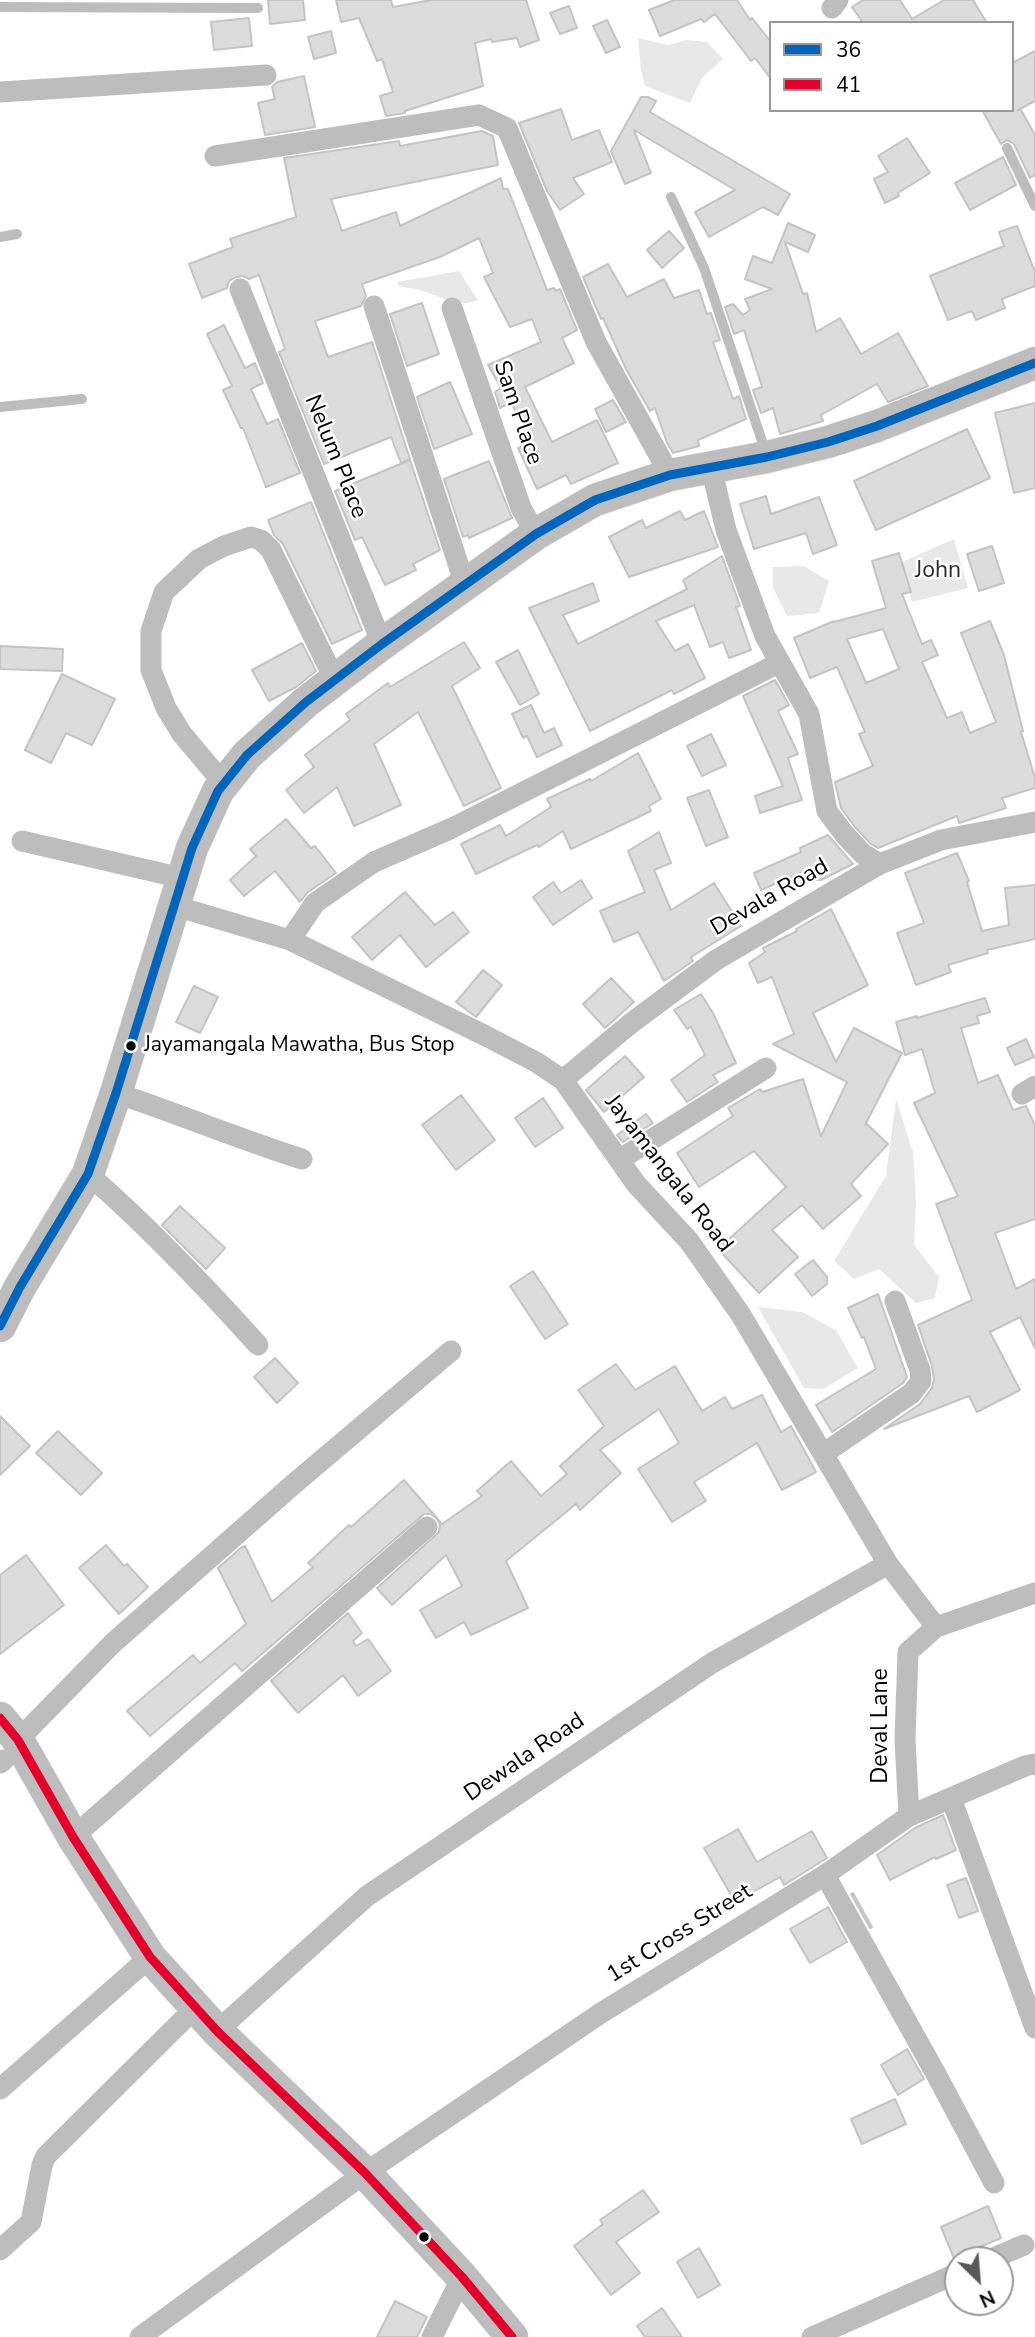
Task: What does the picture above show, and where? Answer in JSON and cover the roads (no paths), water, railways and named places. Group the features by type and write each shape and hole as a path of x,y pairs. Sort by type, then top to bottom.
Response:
{"main road":[{"path":"0,1326 10,1296 88,1174 178,892 206,816 224,785 247,755 306,702 382,644 536,534 595,500 670,475 767,457 828,442 1035,363"},
{"path":"4,1747 56,1808 150,1957 217,2031 365,2173 462,2277 512,2337"}],"street":[{"path":"0,92 266,75"},
{"path":"215,156 479,115 507,128 596,342 670,475"},
{"name":"Nelum Place","path":"240,289 382,644"},
{"path":"374,306 465,585"},
{"name":"Sam Place","path":"452,307 521,508 536,534"},
{"path":"711,467 726,530 765,636 809,714 827,811 863,854 880,864"},
{"path":"224,785 182,734 166,708 151,670 152,631 164,592 199,559 224,546 251,537 261,540 271,550 335,680"},
{"path":"290,940 315,903 374,862 450,829 779,663"},
{"name":"Devala Road","path":"564,1080 630,1024 716,960 880,864 941,840 1035,821"},
{"name":"Jayamangala Road","path":"22,841 178,892 290,940 486,1036 564,1080 636,1184 689,1241 741,1315 888,1564 936,1627"},
{"path":"619,1160 766,1068"},
{"path":"116,1093 302,1159"},
{"path":"88,1174 205,1285 258,1345"},
{"path":"823,1454 912,1393 921,1381 920,1370 895,1301"},
{"path":"4,1747 113,1643 296,1482 451,1351"},
{"path":"74,1838 427,1527"},
{"name":"Dewala Road","path":"217,2031 367,1896 712,1663 888,1564"},
{"name":"Deval Lane","path":"909,1816 905,1739 908,1652 936,1627 1035,1593"},
{"name":"1st Cross Street","path":"140,2337 365,2173 601,2013 825,1875 909,1816 1035,1764"},
{"path":"951,1798 1035,2028"},
{"path":"825,1875 994,2183"},
{"path":"0,2089 150,1957"},
{"path":"0,2250 31,2222 46,2156 196,2007"},
{"path":"1014,2249 1024,2245"},
{"path":"432,2337 462,2277"},
{"path":"812,2337 944,2279"}],"lane":[{"path":"0,7 258,8"},
{"path":"1007,148 1035,206"},
{"path":"671,197 704,268 767,457"},
{"path":"0,237 17,234"},
{"path":"0,407 82,399"}],"place":[{"name":"Jayamangala Mawatha, Bus Stop","path":"131,1046"}],"park label":[{"name":"John","path":"938,571"}]}
